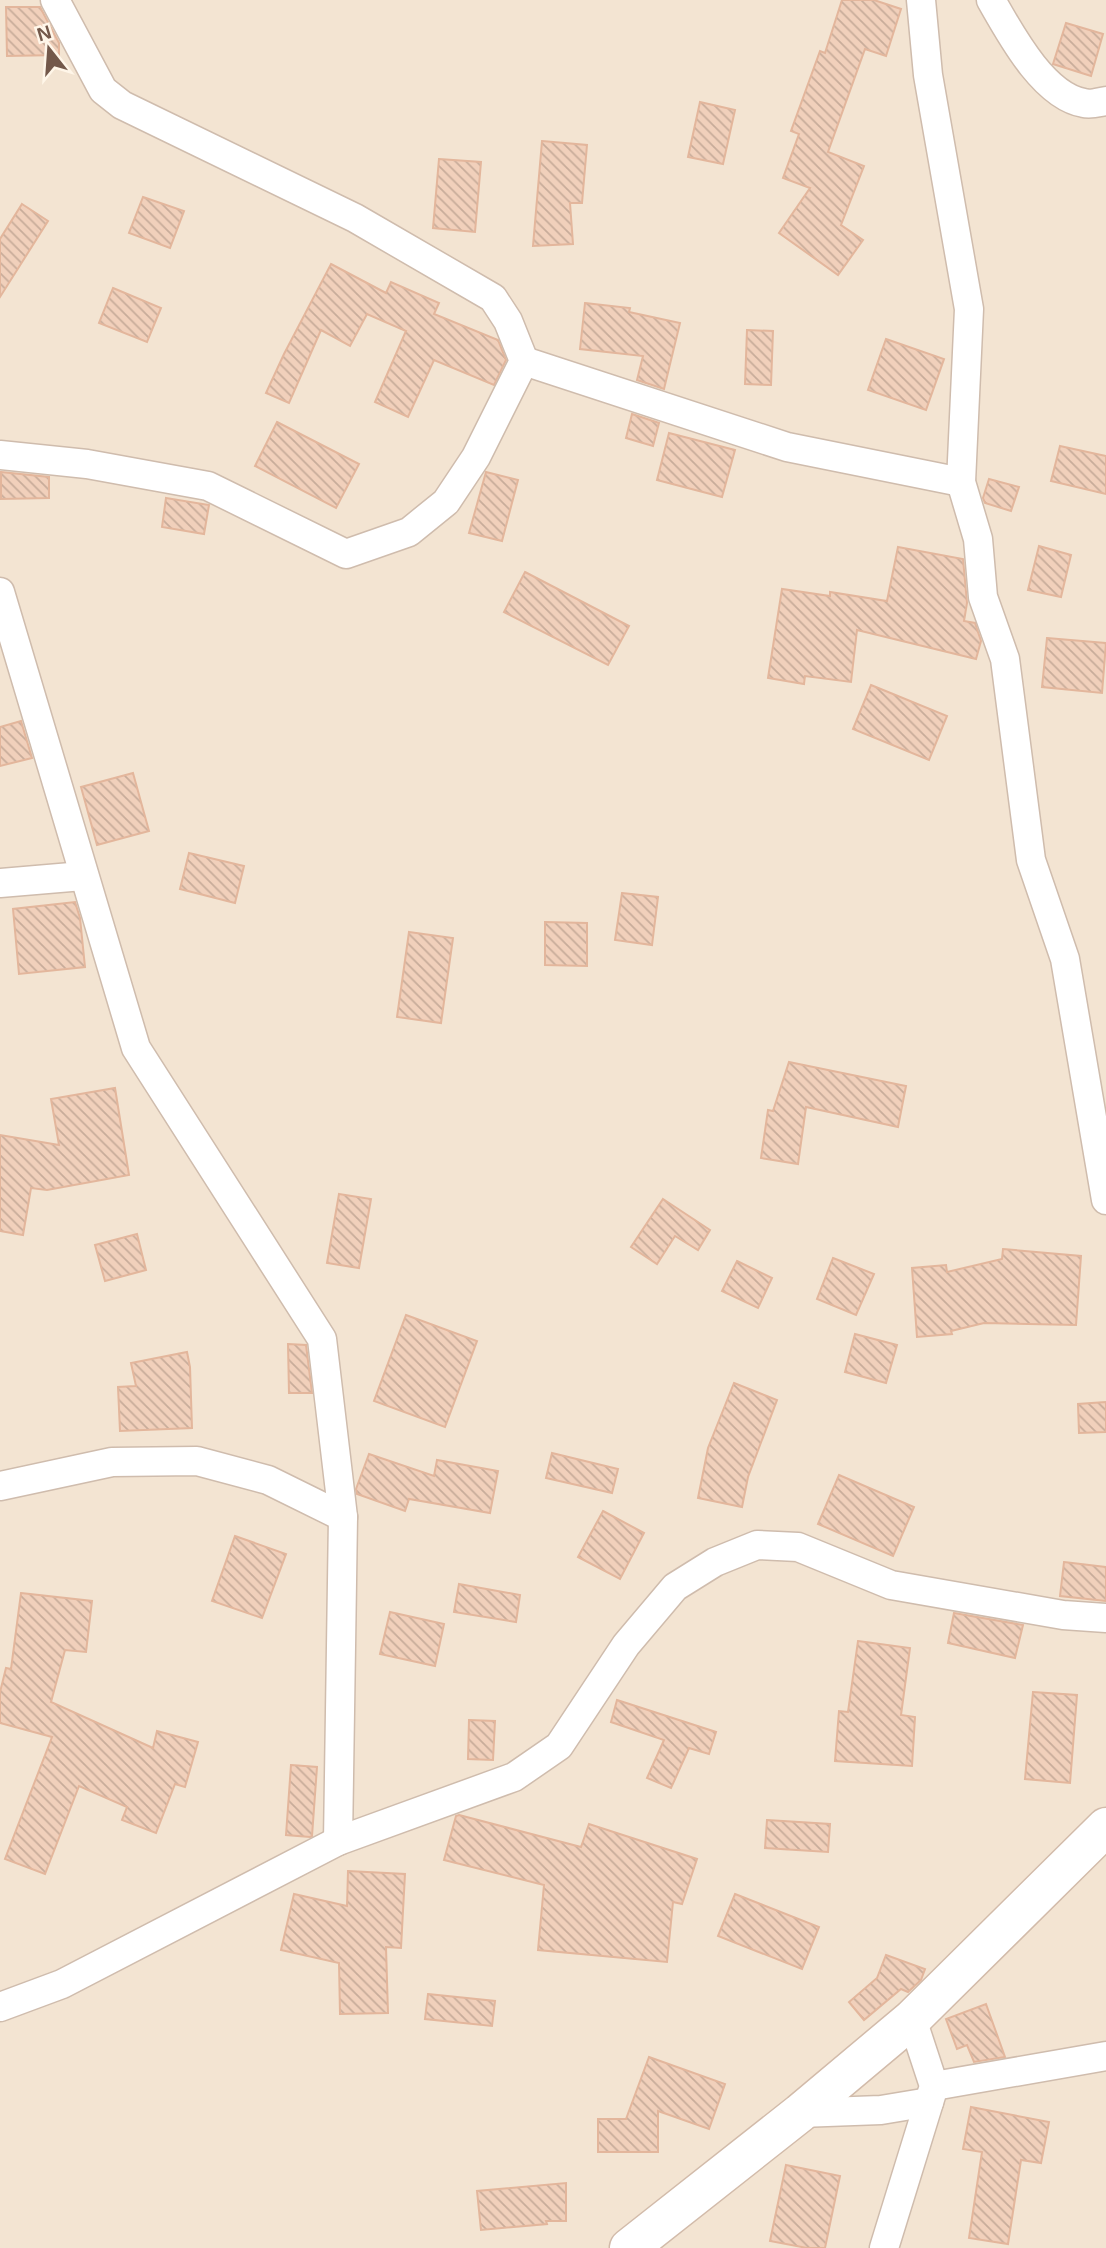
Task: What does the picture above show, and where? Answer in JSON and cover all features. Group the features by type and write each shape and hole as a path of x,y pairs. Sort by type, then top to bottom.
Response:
{"street":[{"path":"0,455 87,464 208,486 346,554 410,532 446,502 477,457 524,361 508,321 493,298 355,218 122,105 103,90 55,0"},
{"path":"921,0 928,75 970,309 961,482 978,539 983,597 1005,659 1031,860 1065,959 1106,1200"},
{"path":"991,0 1018,47 1056,91 1084,104 1106,101"},
{"path":"524,361 787,447 961,482"},
{"path":"0,592 136,1048 323,1339 343,1517 338,1841"},
{"path":"0,883 83,876"},
{"path":"0,1486 112,1462 197,1461 268,1480 343,1517"},
{"path":"0,2007 62,1984 338,1841 514,1777 559,1746 626,1644 675,1587 715,1562 757,1545 798,1547 891,1585 1063,1615 1106,1618"},
{"path":"629,2248 800,2113 912,2019 1106,1827"},
{"path":"884,2248 931,2094 912,2019"},
{"path":"800,2113 881,2110 931,2094 1106,2056"}],"shaded area":[{"path":"0,0 1106,0 1106,2248 0,2248"}],"building":[{"path":"842,0 874,0 901,9 886,56 865,49 828,152 864,166 841,225 863,240 838,275 779,233 810,188 783,178 799,134 791,131 820,51 825,53"},
{"path":"6,7 40,7 59,43 59,55 7,56"},
{"path":"1066,23 1103,34 1091,76 1053,64"},
{"path":"700,102 735,110 723,164 688,157"},
{"path":"542,141 587,145 582,203 570,203 573,244 533,246"},
{"path":"439,159 481,162 475,232 433,228"},
{"path":"143,197 184,211 170,248 129,233"},
{"path":"22,204 48,221 0,297 0,239"},
{"path":"331,264 386,293 391,282 439,303 434,314 498,340 506,360 494,385 434,360 408,417 375,402 406,331 367,314 350,346 321,330 289,403 266,393"},
{"path":"113,288 161,308 147,342 99,323"},
{"path":"585,303 630,308 629,312 680,323 664,389 637,380 643,356 580,349"},
{"path":"747,330 773,331 771,385 745,384"},
{"path":"886,339 944,359 926,410 868,390"},
{"path":"632,414 659,423 653,446 626,438"},
{"path":"277,422 359,464 336,508 255,466"},
{"path":"669,433 735,450 722,497 657,480"},
{"path":"1060,446 1106,456 1106,494 1051,481"},
{"path":"1,472 49,477 49,498 1,499"},
{"path":"486,472 518,480 502,541 469,533"},
{"path":"989,479 1019,487 1011,511 985,503 983,498"},
{"path":"166,498 209,505 204,534 162,527"},
{"path":"1039,546 1071,555 1061,597 1028,590"},
{"path":"898,547 963,559 967,603 964,621 975,623 981,641 976,659 857,630 851,682 805,676 804,684 768,678 782,589 830,596 830,592 887,601"},
{"path":"525,572 629,626 608,665 504,612"},
{"path":"1047,638 1106,643 1102,693 1042,687"},
{"path":"871,685 947,716 929,760 853,729"},
{"path":"21,721 32,758 0,766 0,727"},
{"path":"133,773 149,831 97,845 81,787"},
{"path":"189,853 244,866 235,903 180,889"},
{"path":"622,893 658,897 652,945 615,940"},
{"path":"75,902 80,918 85,967 19,974 13,909"},
{"path":"545,922 587,923 587,966 545,965"},
{"path":"409,932 453,938 441,1023 397,1017"},
{"path":"789,1062 906,1086 898,1127 806,1107 798,1164 761,1158 768,1110 773,1111"},
{"path":"115,1088 129,1175 47,1190 31,1188 23,1235 0,1231 0,1135 59,1145 51,1099"},
{"path":"339,1194 371,1199 359,1268 327,1263"},
{"path":"663,1199 710,1230 698,1250 675,1236 657,1264 631,1247"},
{"path":"137,1234 146,1270 105,1281 95,1245"},
{"path":"1003,1249 1081,1256 1076,1325 984,1323 951,1331 952,1334 917,1337 912,1268 946,1265 947,1272 1002,1259"},
{"path":"833,1258 874,1274 856,1315 817,1299"},
{"path":"737,1261 772,1278 758,1308 722,1291"},
{"path":"406,1315 477,1341 445,1427 374,1401"},
{"path":"855,1334 897,1345 886,1383 845,1372"},
{"path":"288,1344 306,1345 312,1393 289,1393"},
{"path":"187,1352 192,1428 120,1431 118,1387 136,1386 131,1363"},
{"path":"734,1383 777,1400 748,1477 742,1507 698,1498 708,1448"},
{"path":"1106,1402 1106,1432 1079,1433 1078,1404"},
{"path":"552,1453 618,1469 612,1493 546,1478"},
{"path":"369,1454 434,1476 437,1460 498,1471 490,1513 409,1499 405,1511 357,1494 356,1489"},
{"path":"839,1475 914,1507 893,1556 818,1524"},
{"path":"603,1511 644,1533 620,1579 578,1557"},
{"path":"235,1536 286,1554 262,1618 212,1601"},
{"path":"1064,1562 1106,1567 1106,1601 1060,1596"},
{"path":"459,1584 520,1595 516,1622 454,1612"},
{"path":"21,1593 92,1601 86,1652 65,1650 51,1702 153,1748 157,1731 198,1742 185,1787 175,1784 156,1833 122,1820 127,1807 79,1786 45,1874 5,1859 52,1737 0,1723 0,1692 6,1668 11,1669"},
{"path":"390,1612 444,1624 435,1666 380,1654"},
{"path":"954,1613 1023,1625 1015,1658 948,1643"},
{"path":"858,1641 910,1648 901,1715 915,1717 912,1766 835,1761 839,1711 848,1712"},
{"path":"1033,1692 1077,1695 1070,1783 1025,1779"},
{"path":"617,1700 716,1732 709,1754 689,1748 671,1788 647,1778 664,1740 611,1722"},
{"path":"469,1720 495,1721 493,1760 468,1759"},
{"path":"291,1765 317,1767 310,1837 286,1835"},
{"path":"456,1816 581,1847 589,1824 697,1859 682,1904 673,1902 667,1962 538,1950 544,1885 444,1860"},
{"path":"767,1820 830,1824 828,1852 765,1848"},
{"path":"348,1871 405,1874 401,1948 386,1947 388,2013 340,2014 339,1963 281,1950 294,1894 347,1906"},
{"path":"735,1894 819,1927 802,1969 718,1936"},
{"path":"886,1955 925,1969 921,1980 908,1992 901,1989 864,2020 849,2002 877,1978"},
{"path":"428,1994 495,2001 492,2026 425,2019"},
{"path":"986,2004 1005,2057 974,2062 967,2045 957,2049 946,2019"},
{"path":"649,2057 725,2084 709,2129 658,2111 658,2152 598,2152 598,2119 626,2119"},
{"path":"971,2107 1049,2122 1041,2163 1021,2160 1008,2244 969,2238 982,2152 963,2149"},
{"path":"786,2165 840,2176 825,2248 807,2248 770,2241"},
{"path":"566,2183 566,2221 546,2221 547,2224 481,2230 477,2191"}]}
